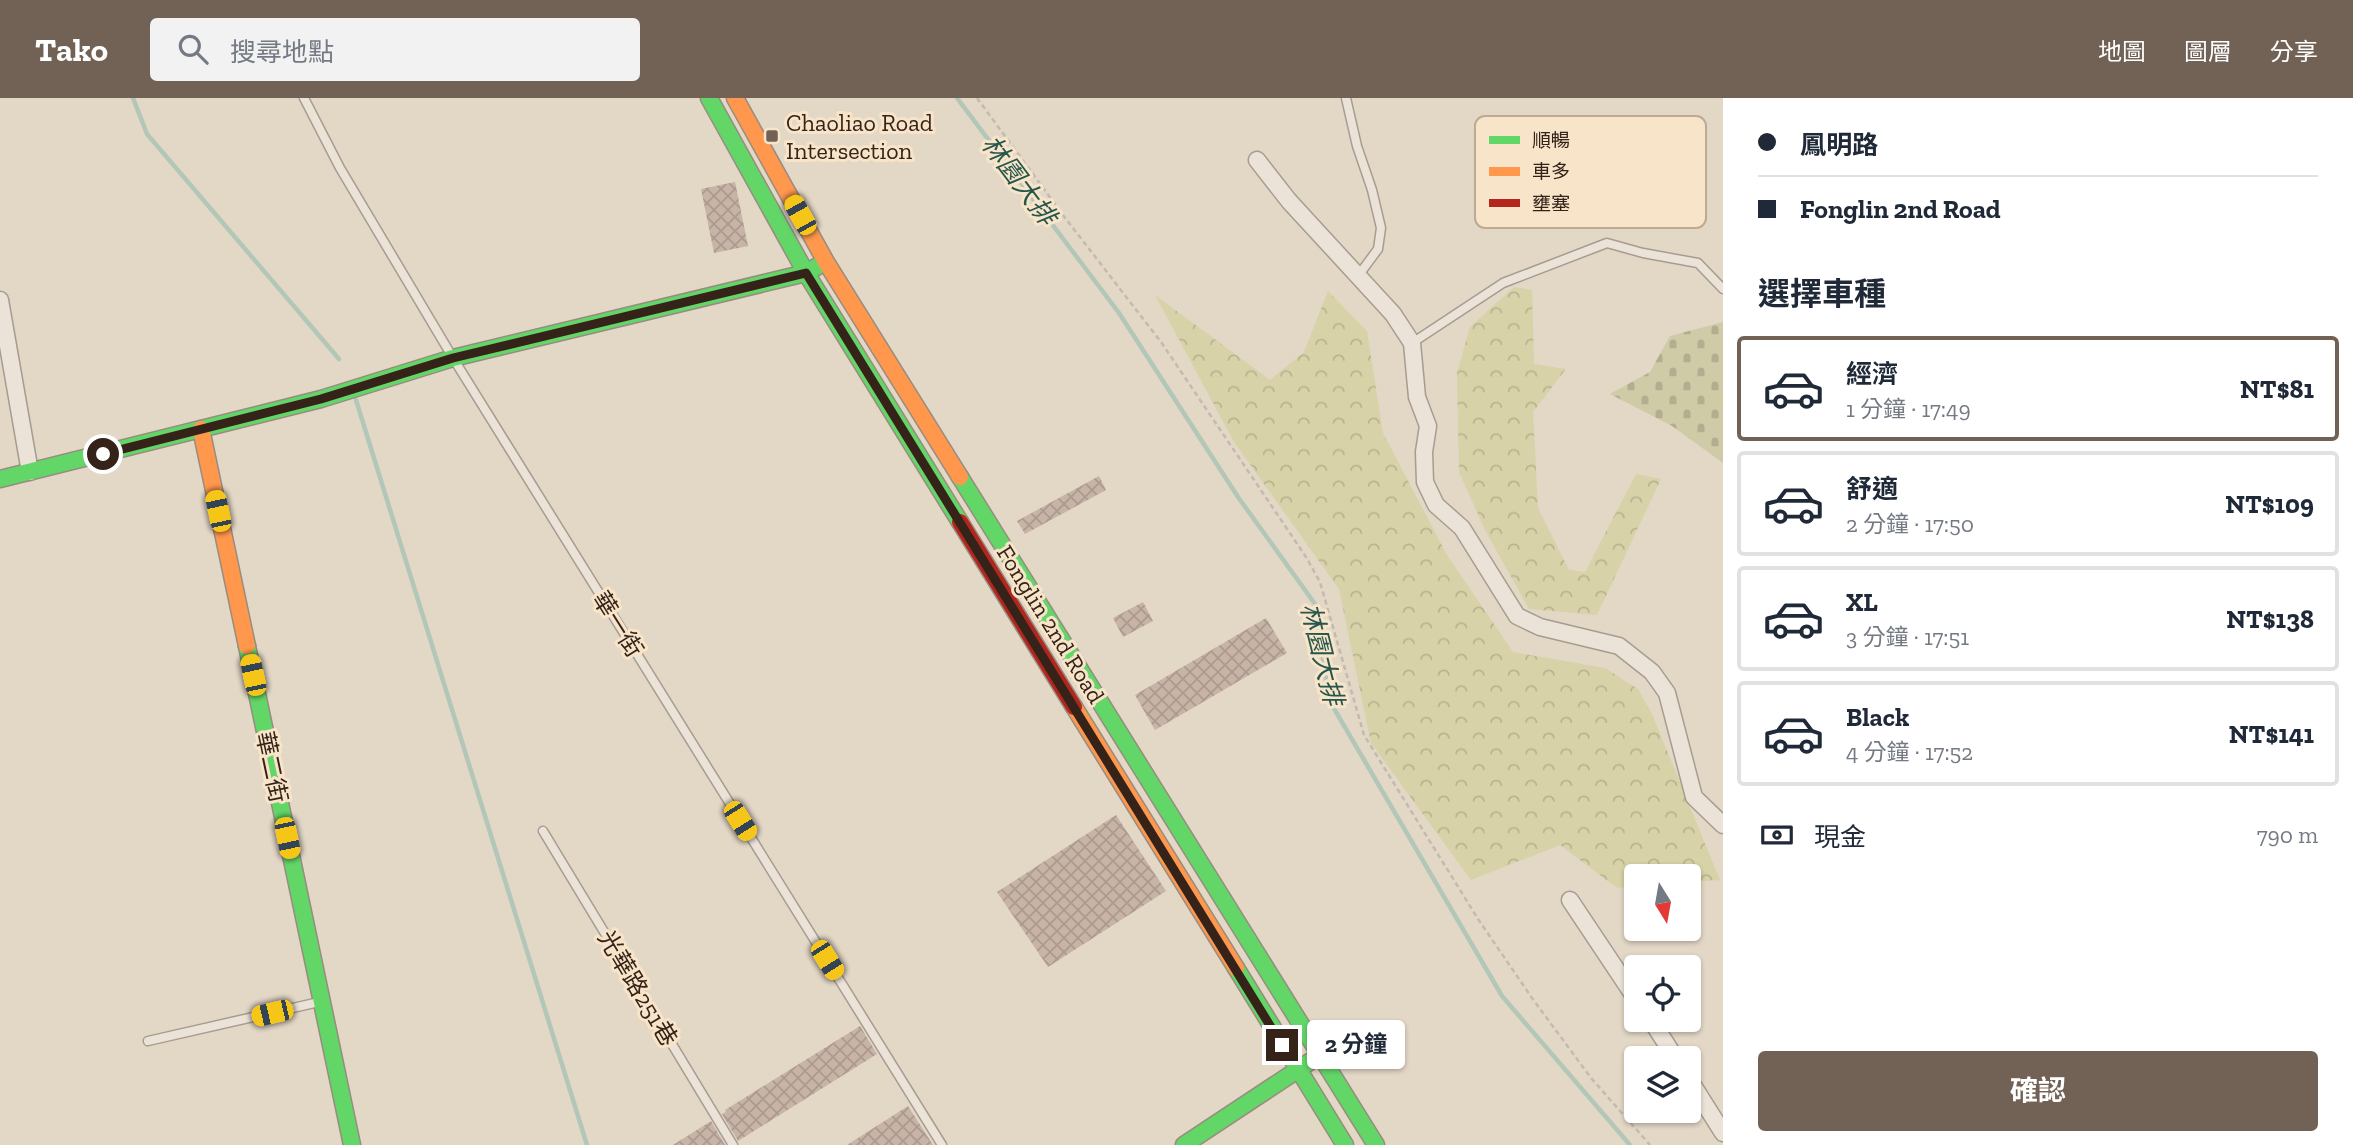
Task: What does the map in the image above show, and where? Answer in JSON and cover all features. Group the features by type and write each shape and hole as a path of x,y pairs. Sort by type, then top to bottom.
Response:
{"main road":[{"name":"Fonglin 2nd Road","path":"709,98 806,273 1345,1145"},
{"name":"Fonglin 2nd Road","path":"735,98 826,262 1376,1145"},
{"path":"0,479 321,399 453,358 806,273 826,262"},
{"name":"華二街","path":"201,429 352,1145"},
{"path":"1184,1145 1320,1055"}],"street":[{"path":"1256,160 1289,201 1393,314 1412,343 1417,397 1428,426 1424,452 1425,482 1436,505 1462,528 1517,616 1540,627 1619,646 1652,672 1667,693 1694,797 1723,825"},
{"path":"0,300 30,472"},
{"path":"1570,900 1624,981"},
{"path":"1701,1098 1723,1133"}],"lane":[{"name":"華一街","path":"304,98 340,168 453,358 942,1145"},
{"path":"1346,98 1381,228 1378,249 1358,276"},
{"path":"1412,343 1503,283 1606,243 1698,264 1723,289"},
{"name":"光華路251巷","path":"543,831 733,1145"},
{"path":"148,1041 322,1002"}],"path":[{"path":"977,98 1161,342 1306,557 1320,582 1364,735 1478,919 1532,998 1591,1078 1650,1145"}],"green space":[{"path":"1514,287 1532,290 1534,364 1566,369 1533,412 1538,508 1569,570 1585,572 1636,474 1661,479 1597,615 1529,609 1485,530 1459,472 1457,373 1470,327"},
{"path":"1328,291 1367,331 1383,433 1447,555 1513,652 1605,668 1638,689 1652,714 1720,880 1701,881 1701,864 1624,864 1624,887 1617,888 1560,845 1471,880 1371,743 1339,589 1234,442 1155,295 1270,380 1304,352"},
{"path":"1723,322 1723,463 1672,426 1610,394 1650,372 1670,336"}],"building":[{"path":"735,182 748,246 714,253 701,189"},
{"path":"1099,476 1106,490 1025,534 1017,521"},
{"path":"1143,602 1153,621 1123,637 1113,618"},
{"path":"1266,618 1287,653 1155,730 1135,695"},
{"path":"1116,815 1166,891 1048,967 997,892"},
{"path":"860,1026 877,1054 738,1141 722,1114 725,1110"},
{"path":"908,1106 933,1145 847,1145"},
{"path":"711,1121 725,1145 673,1145"}],"waterway":[{"path":"133,98 147,134 339,359"},
{"name":"林園大排","path":"957,98 1119,313 1238,497 1315,604 1329,700 1502,996 1630,1145"},
{"path":"356,400 587,1145"}],"traffic: fast":[{"path":"709,98 806,273 960,522"},
{"path":"0,479 321,399 453,358 806,273 818,266"},
{"path":"960,477 1376,1145"},
{"path":"247,646 352,1145"},
{"path":"1236,968 1345,1145"},
{"path":"1184,1145 1320,1055"}],"traffic: slow":[{"path":"735,98 826,262 960,477"},
{"path":"201,429 247,646"},
{"path":"1074,707 1236,968"}],"traffic: jam":[{"path":"960,522 1074,707"}],"place":[{"name":"Chaoliao Road Intersection","path":"772,136"}],"route":[{"path":"103,454 321,399 453,358 806,273 1282,1045"}]}
